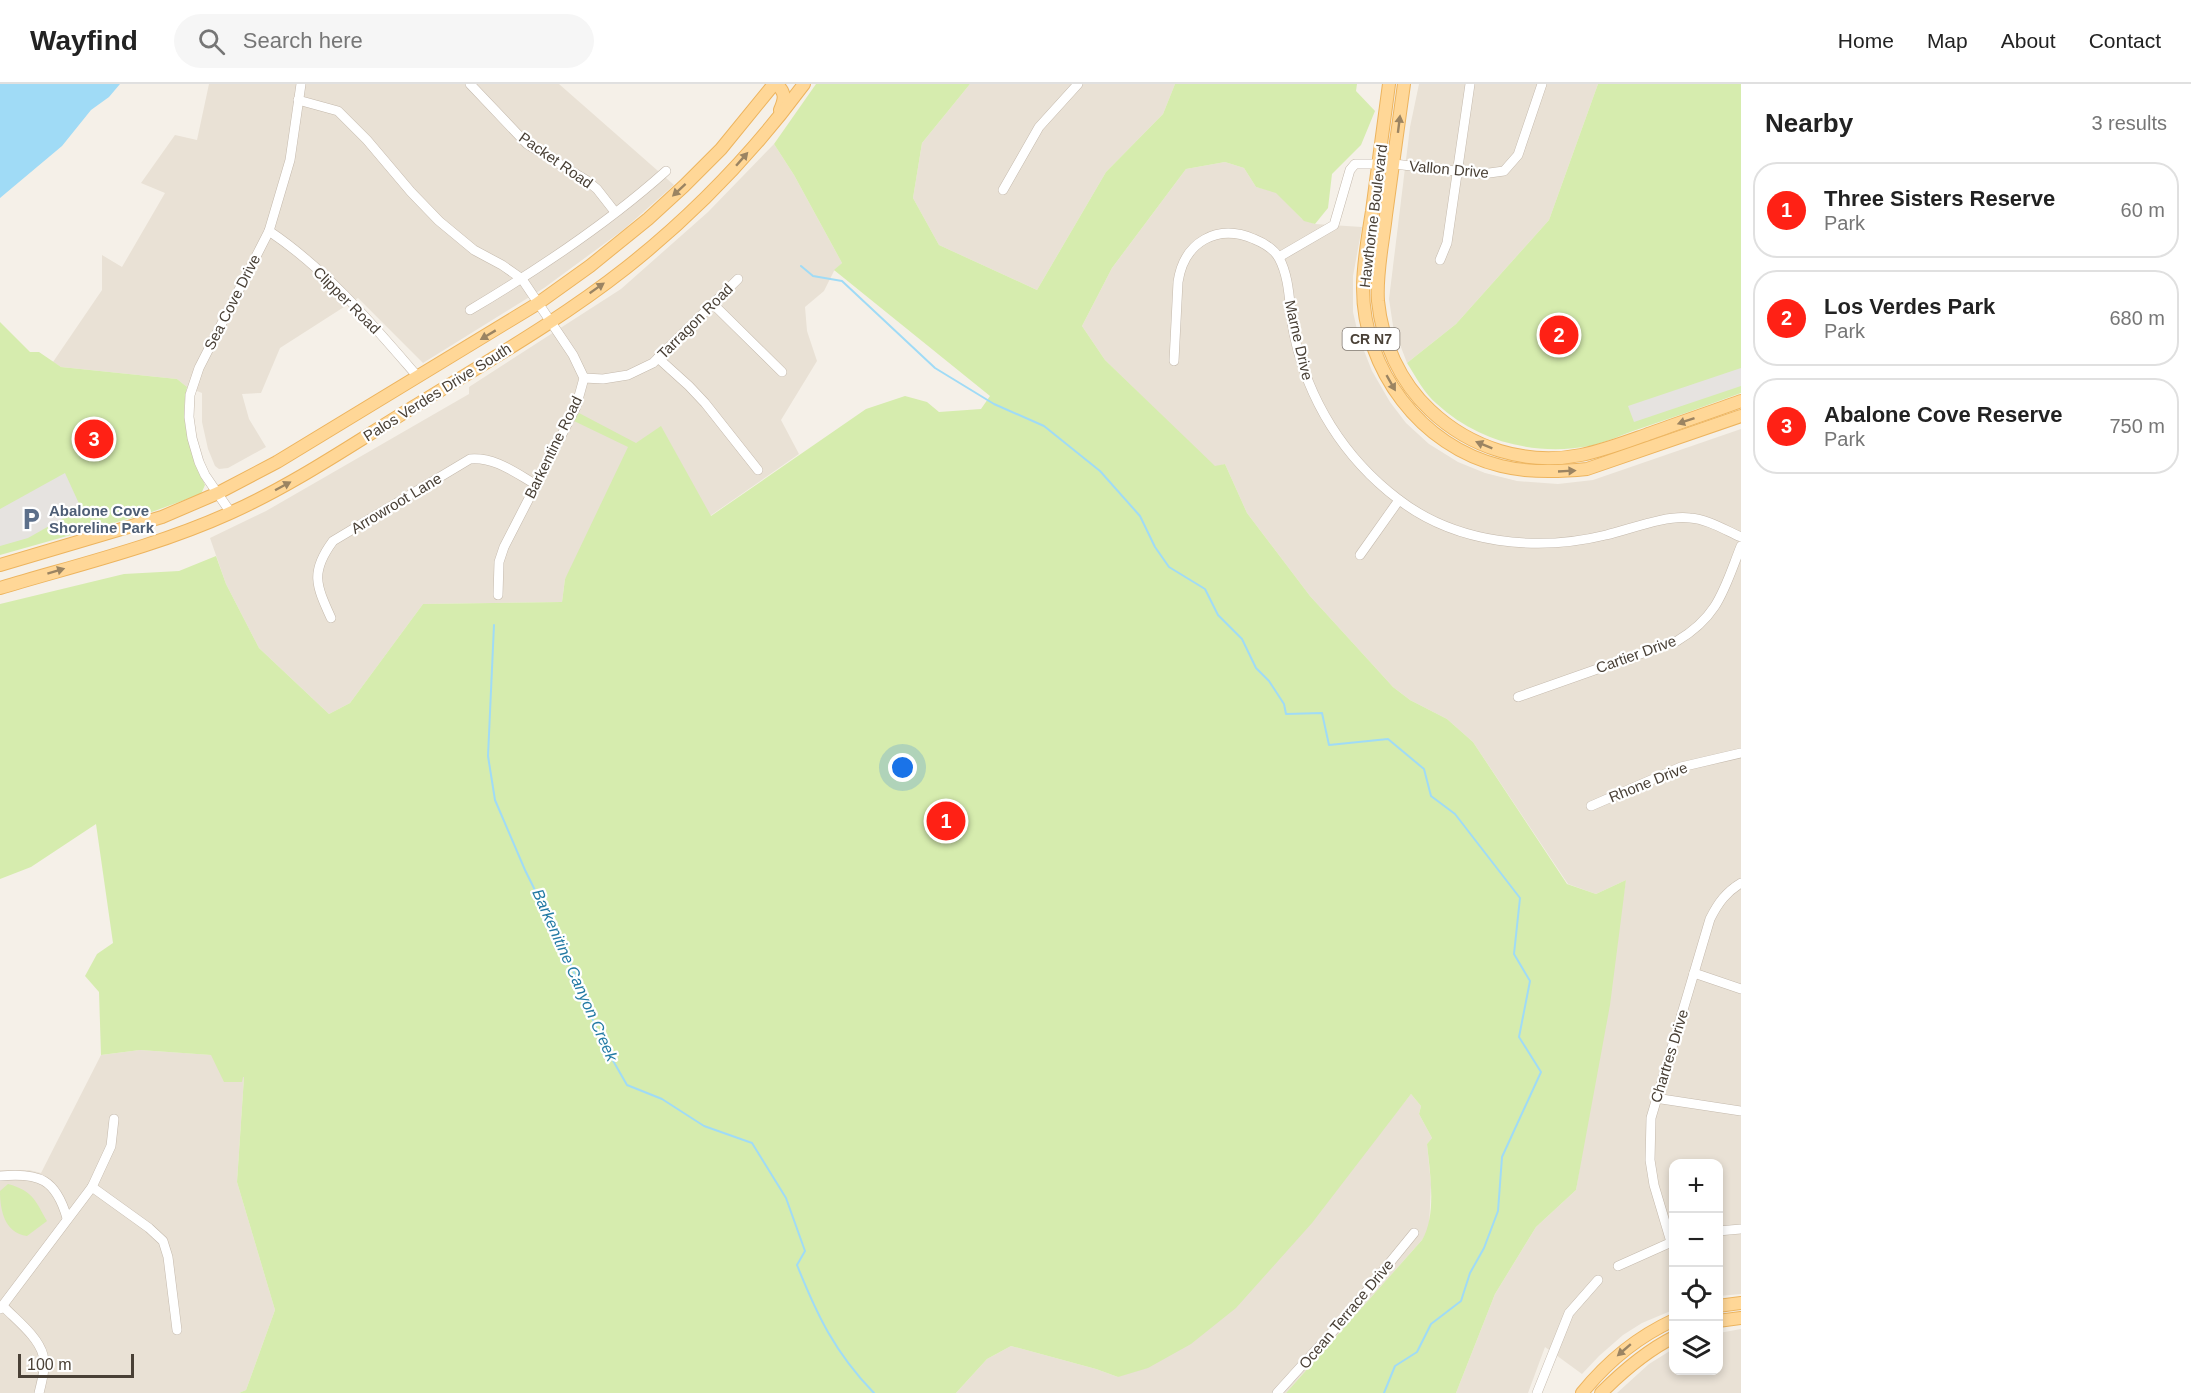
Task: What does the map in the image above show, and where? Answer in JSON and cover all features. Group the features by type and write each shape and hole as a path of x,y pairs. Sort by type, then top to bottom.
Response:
{"main road":[{"path":"756,143 780,109 784,99 781,89 775,84"},
{"name":"Palos Verdes Drive South","path":"0,566 162,517 218,493 277,462 537,304 590,266 684,186 722,149 775,84"},
{"name":"Palos Verdes Drive South","path":"0,588 171,537 231,513 287,484 549,322 625,269 695,208 756,143 804,84"},
{"name":"Hawthorne Boulevard","path":"1389,84 1363,288 1368,327 1378,360 1395,391 1418,420 1442,440 1472,456 1500,466 1535,471 1587,469 1741,416"},
{"name":"Hawthorne Boulevard","path":"1404,84 1380,263 1378,300 1383,330 1396,364 1424,404 1460,435 1484,446 1509,454 1558,458 1581,455 1609,447 1741,401"},
{"path":"1489,462 1497,460 1534,465 1541,457"},
{"path":"1723,1305 1741,1303"},
{"path":"1723,1320 1741,1318"},
{"path":"1582,1393 1606,1365 1630,1344 1672,1321"},
{"path":"1601,1393 1642,1356 1669,1340"}],"street":[{"name":"Sea Cove Drive","path":"231,513 199,462 189,417 190,395 199,368 269,231 290,160 301,84"},
{"name":"Packet Road","path":"470,84 527,144 586,180 597,189 615,212"},
{"path":"1003,190 1039,127 1078,84"},
{"path":"1440,260 1447,243 1470,84"},
{"name":"Vallon Drive","path":"1279,257 1334,225 1350,170 1355,164 1394,164 1482,174 1504,171 1518,155 1542,84"},
{"name":"Barkentine Road","path":"298,100 338,111 367,140 411,192 440,220 474,250 522,279 573,355 584,378 576,407 504,547 499,562 498,595"},
{"path":"470,310 522,279 615,212 666,171"},
{"name":"Clipper Road","path":"269,231 316,269 372,324 418,377"},
{"path":"1174,361 1179,271 1194,247 1217,234 1231,232 1260,242 1279,257"},
{"name":"Marne Drive","path":"1279,257 1285,273 1294,332 1310,389 1327,420 1356,460 1399,500 1425,516 1476,536 1534,544 1587,540 1677,517 1702,520 1741,537"},
{"name":"Tarragon Road","path":"584,378 603,379 628,375 653,363 738,279"},
{"path":"713,304 782,372"},
{"path":"658,358 705,403 758,470"},
{"name":"Arrowroot Lane","path":"331,618 318,590 317,574 324,553 333,540 470,459 481,458 498,462 536,484"},
{"path":"1360,555 1399,500"},
{"name":"Cartier Drive","path":"1518,697 1677,641 1689,633 1703,622 1717,605 1741,546"},
{"name":"Rhone Drive","path":"1591,806 1681,766 1741,753"},
{"name":"Chartres Drive","path":"1669,1232 1654,1185 1650,1160 1649,1132 1655,1098 1710,919 1728,892 1741,883"},
{"path":"1694,973 1741,989"},
{"path":"1655,1098 1741,1111"},
{"path":"39,1393 43,1376 43,1354 34,1339 1,1308 92,1187 111,1146 114,1119"},
{"path":"0,1176 28,1176 47,1182 61,1198 67,1218"},
{"path":"92,1187 149,1228 163,1241 168,1257 177,1330"},
{"path":"1723,1231 1741,1229"},
{"name":"Ocean Terrace Drive","path":"1276,1393 1343,1320 1414,1233"},
{"path":"1618,1266 1669,1243"},
{"path":"1537,1393 1569,1313 1598,1280"}],"shaded area":[{"path":"209,84 559,84 674,185 623,230 544,288 423,363 358,298 280,348 261,393 242,394 249,419 266,447 228,468 219,469 215,466 208,449 202,422 202,393 187,387 177,379 61,367 53,362 102,290 102,255 122,267 165,193 141,183 175,135 197,140"},
{"path":"970,84 1175,84 1163,114 1106,172 1037,290 939,245 913,198 922,143"},
{"path":"1419,84 1598,84 1549,220 1456,324 1407,363 1393,326 1389,299 1410,127"},
{"path":"774,144 794,175 842,263 834,271 824,291 805,307 807,331 817,361 781,420 799,454 710,516 661,427 565,579 562,602 423,604 350,703 329,714 259,648 226,584 210,538 266,511 469,394 469,387 621,289 708,212"},
{"path":"1225,162 1244,168 1256,187 1276,192 1302,219 1315,224 1362,227 1353,276 1353,312 1359,338 1372,371 1390,402 1406,423 1429,444 1458,462 1485,473 1517,481 1558,484 1593,480 1741,429 1741,1294 1723,1296 1723,1159 1669,1159 1669,1312 1642,1323 1623,1335 1582,1374 1545,1347 1528,1393 1456,1393 1495,1294 1536,1227 1576,1190 1626,880 1596,894 1568,884 1473,742 1447,719 1410,700 1393,687 1310,596 1247,513 1225,464 1215,467 1105,360 1082,326 1112,268 1186,169"},
{"path":"1741,368 1741,386 1634,422 1628,406"},
{"name":"Abalone Cove Shoreline Park","path":"65,473 81,508 28,538 0,546 0,509"},
{"path":"140,1050 212,1055 244,1077 237,1182 275,1310 246,1390 239,1393 0,1393 0,1170 29,1170 41,1173 101,1055"},
{"path":"1411,1094 1421,1106 1419,1114 1432,1138 1427,1144 1431,1184 1429,1229 1422,1240 1286,1393 956,1393 987,1359 1011,1346 1118,1377 1372,1143"},
{"path":"1741,1329 1741,1393 1617,1393 1649,1364 1669,1352 1669,1375 1723,1375 1723,1332"}],"green space":[{"path":"816,84 970,84 922,143 913,198 939,245 1037,290 1106,172 1163,114 1175,84 1357,84 1356,91 1375,111 1361,145 1332,174 1328,208 1315,224 1304,221 1276,193 1256,187 1244,168 1225,162 1186,169 1112,268 1082,326 1105,360 1215,466 1225,464 1247,513 1310,596 1393,687 1410,700 1447,719 1473,742 1567,884 1596,894 1626,880 1610,1005 1576,1190 1536,1227 1495,1294 1456,1393 1286,1393 1422,1240 1427,1230 1431,1194 1427,1144 1432,1138 1419,1114 1421,1106 1411,1094 1312,1223 1236,1308 1191,1344 1148,1368 1118,1377 1011,1346 987,1359 956,1393 239,1393 246,1390 275,1310 237,1182 244,1077 242,1082 224,1082 211,1055 140,1050 101,1055 99,992 85,976 97,954 113,943 96,824 31,867 0,879 0,604 124,574 179,571 216,556 226,584 259,648 329,714 350,703 423,604 562,602 565,579 628,447 574,421 579,413 636,443 661,426 711,516 866,409 905,396 927,402 939,412 981,409 990,396 834,270 842,263 794,175 774,144"},
{"path":"1598,84 1741,84 1741,393 1590,446 1549,449 1508,443 1489,437 1453,417 1428,395 1407,363 1456,324 1549,220"},
{"path":"0,322 30,352 39,352 61,367 177,379 187,387 185,425 195,461 205,485 201,494 149,513 0,555"},
{"path":"8,1184 28,1193 47,1221 27,1236 14,1231 5,1220 0,1191"}],"water":[{"path":"0,84 120,84 109,97 91,110 62,146 0,198"}],"waterway":[{"path":"801,266 813,276 842,281 935,368 994,404 1044,426 1100,471 1140,516 1155,547 1169,567 1205,589 1218,615 1242,639 1256,668 1269,681 1284,704 1286,714 1322,713 1329,745 1388,739 1424,769 1431,796 1455,814 1520,898 1514,954 1530,981 1519,1037 1541,1072 1502,1157 1498,1211 1484,1248 1470,1273 1461,1301 1431,1324 1417,1352 1395,1366 1384,1393"},
{"name":"Barkenitine Canyon Creek","path":"494,625 488,756 495,800 525,870 567,955 600,1038 627,1085 662,1099 704,1126 752,1143 786,1198 805,1251 797,1265 820,1317 848,1363 874,1393"}],"place":[{"name":"Los Verdes Park","path":"1559,335"},
{"name":"Abalone Cove Reserve","path":"94,439"},
{"name":"Abalone Cove Shoreline Park","path":"31,519"},
{"name":"Three Sisters Reserve","path":"946,821"}]}
